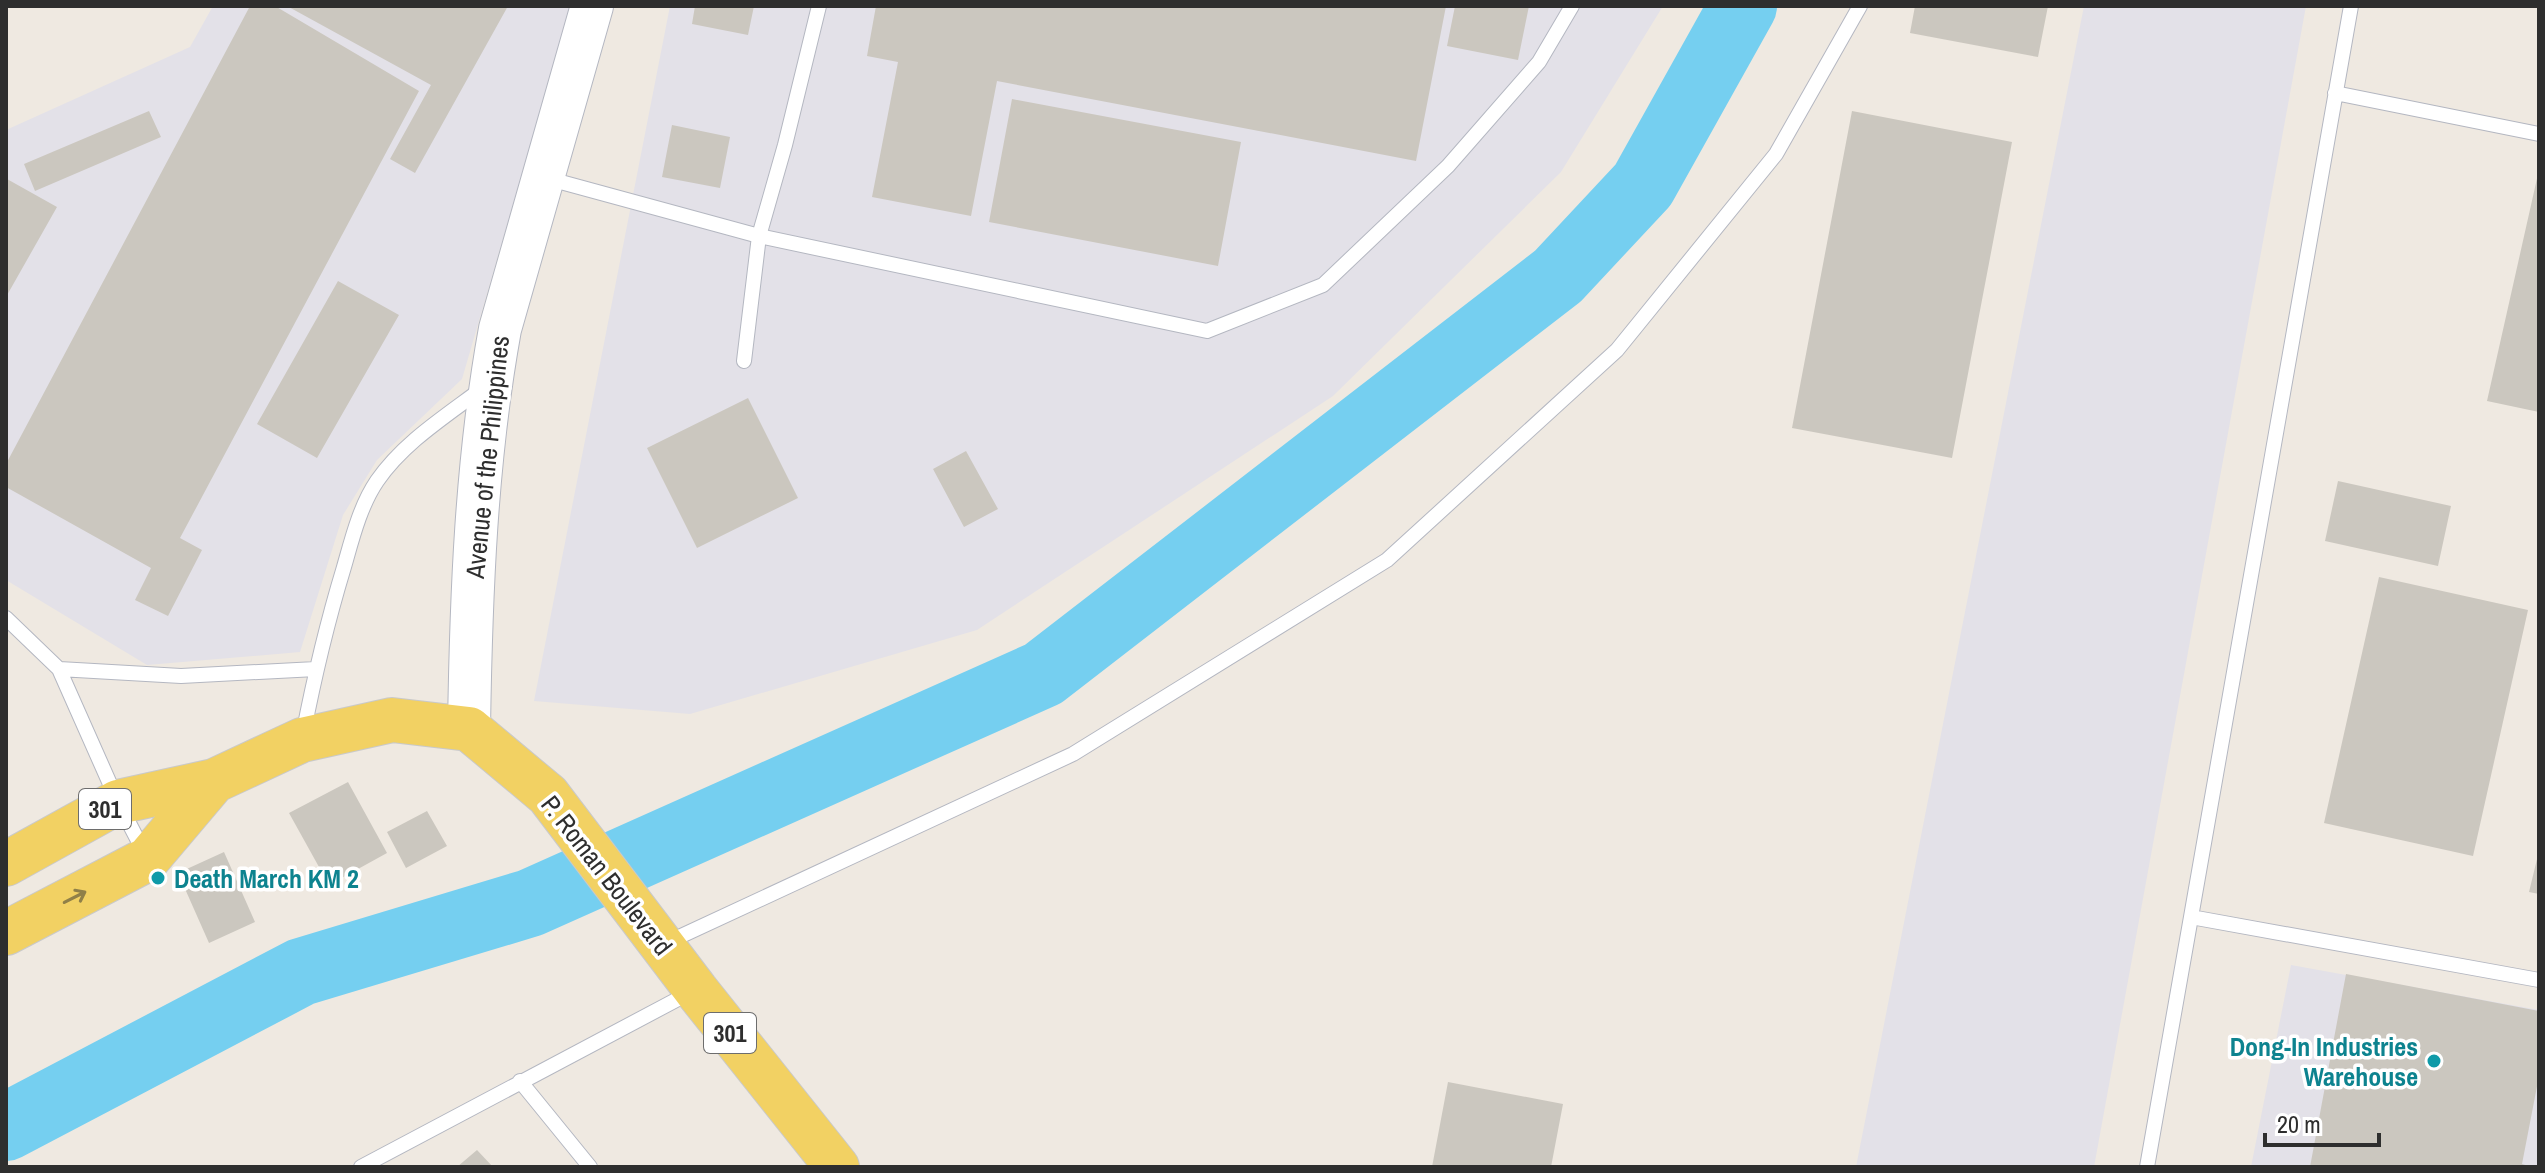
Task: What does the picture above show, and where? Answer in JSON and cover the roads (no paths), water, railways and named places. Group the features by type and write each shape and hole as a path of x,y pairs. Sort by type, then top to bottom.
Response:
{"main road":[{"name":"Avenue of the Philippines","path":"469,729 471,604 477,504 490,383 500,329 592,6"},
{"name":"301","path":"6,864 118,802 214,781 302,740 392,720 469,729"},
{"name":"P. Roman Boulevard","path":"469,729 548,795 696,990 837,1167"},
{"name":"301","path":"6,933 148,859 214,781"}],"lane":[{"path":"744,361 759,236 819,6"},
{"path":"542,177 759,236 1207,331 1323,285 1448,166 1539,62 1572,6"},
{"path":"662,945 1073,754 1387,560 1617,350 1776,154 1860,6"},
{"path":"2147,1167 2351,6"},
{"path":"2335,93 2539,134"},
{"path":"302,740 316,669 355,529 377,482 413,440 490,383"},
{"path":"6,618 59,669 118,802 148,859"},
{"path":"59,669 181,676 316,669"},
{"path":"2191,917 2539,980"},
{"path":"361,1167 696,990"},
{"path":"520,1081 590,1167"}],"waterway":[{"path":"6,1127 301,972 530,903 1043,674 1558,276 1643,185 1743,6"}],"place":[{"name":"Death March KM 2","path":"158,878"},
{"name":"Dong-In Industries Warehouse","path":"2434,1061"}]}
